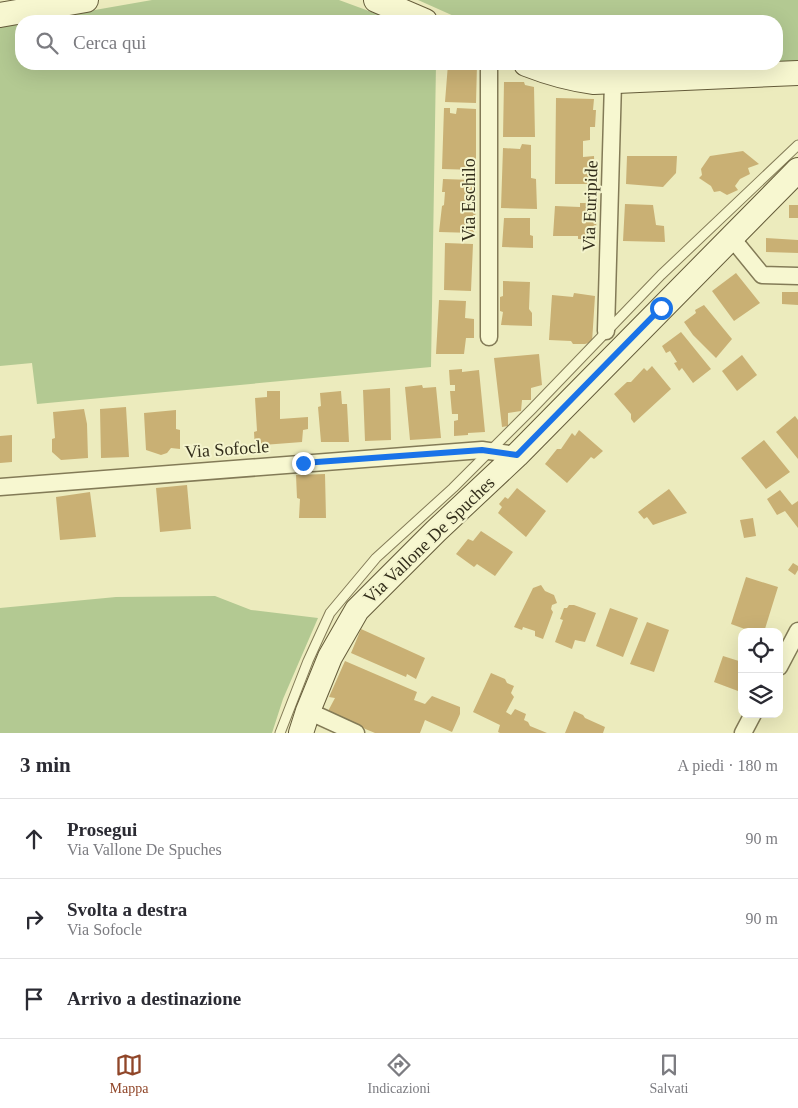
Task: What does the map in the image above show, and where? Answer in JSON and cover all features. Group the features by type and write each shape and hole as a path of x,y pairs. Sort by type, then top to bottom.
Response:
{"street":[{"path":"0,15 86,0"},
{"path":"376,0 412,15"},
{"name":"Via Eschilo","path":"489,337 490,70"},
{"path":"543,70 576,80 613,82 798,73"},
{"name":"Via Euripide","path":"606,331 613,82"},
{"name":"Via Vallone De Spuches","path":"304,722 330,657 357,610 436,531 517,455 731,236 794,177 798,154"},
{"path":"731,236 762,275 798,276"},
{"name":"Via Sofocle","path":"0,487 482,450 517,455"},
{"path":"783,659 798,631"},
{"path":"742,733 751,718"},
{"path":"304,722 356,733"}],"lane":[{"path":"280,733 308,660 330,613 376,558 454,488 661,275 798,145"}],"green space":[{"path":"152,0 339,0 380,15 66,15"},
{"path":"418,0 798,0 798,64 783,64 783,15 452,15"},
{"path":"15,24 15,70 436,70 431,367 37,404 32,363 0,366 0,27"},
{"path":"215,596 251,610 318,618 283,699 272,733 0,733 0,608 116,597"}],"building":[{"path":"448,70 477,70 476,103 445,102"},
{"path":"504,82 524,82 525,85 534,87 535,137 503,137"},
{"path":"556,98 594,99 593,110 596,110 595,127 590,127 590,140 583,141 583,157 594,156 595,184 555,184"},
{"path":"444,108 450,108 450,113 456,114 457,108 476,109 476,170 442,169"},
{"path":"522,144 531,145 531,178 536,179 537,209 501,208 503,148 520,149"},
{"path":"743,151 759,164 748,168 750,174 740,179 735,186 738,190 727,195 720,191 714,192 711,186 699,178 702,175 701,169 710,156"},
{"path":"627,156 677,156 676,173 663,187 626,184"},
{"path":"443,179 473,180 472,205 476,206 474,233 439,232 445,192 442,192"},
{"path":"580,203 598,203 595,240 578,239 578,236 553,236 555,206 580,207"},
{"path":"625,204 653,205 656,225 664,226 665,242 623,241"},
{"path":"789,205 798,205 798,218 789,218"},
{"path":"504,218 530,218 530,235 533,236 533,248 502,247"},
{"path":"766,238 798,240 798,253 766,252"},
{"path":"445,243 473,244 471,291 444,290"},
{"path":"736,273 760,303 734,321 712,291"},
{"path":"503,281 530,282 529,309 532,313 532,326 501,325 503,312 500,311 500,297 503,296"},
{"path":"782,292 798,292 798,305 782,304"},
{"path":"574,293 595,296 592,342 573,344 571,341 549,340 552,295 573,297"},
{"path":"439,300 466,301 465,318 474,319 474,338 466,338 464,354 436,354"},
{"path":"704,305 732,339 716,358 693,335 684,322 696,313 695,310"},
{"path":"681,332 711,369 693,383 682,368 679,371 674,363 677,362 670,351 666,353 662,346"},
{"path":"539,354 542,385 531,388 531,400 522,400 521,411 508,413 508,426 502,427 494,358"},
{"path":"742,355 757,375 737,391 722,371"},
{"path":"652,366 671,389 634,423 631,419 631,414 614,394 627,382 631,382 644,368 647,371"},
{"path":"462,369 462,372 479,370 485,432 454,436 454,421 458,420 458,414 452,414 450,391 455,391 455,385 450,385 449,370"},
{"path":"422,385 423,388 436,387 441,438 410,440 405,387"},
{"path":"390,388 391,440 365,441 363,390"},
{"path":"267,391 280,391 280,419 308,417 308,429 303,430 302,442 263,445 263,450 255,449 254,432 257,431 255,398 267,397"},
{"path":"341,391 342,404 347,404 349,442 321,442 318,407 321,406 320,393"},
{"path":"126,407 129,457 101,458 100,409"},
{"path":"84,409 87,424 88,458 61,460 52,452 52,439 55,438 53,412"},
{"path":"176,410 176,429 180,430 180,449 171,448 167,453 161,455 146,450 144,413"},
{"path":"795,416 798,420 798,459 776,432"},
{"path":"579,430 603,451 594,459 591,457 567,483 545,464 557,449 561,449 572,433 575,436"},
{"path":"12,435 12,462 0,463 0,436"},
{"path":"764,440 790,472 766,489 741,458"},
{"path":"325,474 326,518 299,518 300,499 297,498 296,475"},
{"path":"187,485 191,529 160,532 156,488"},
{"path":"517,488 546,511 526,537 498,513 502,507 499,504 505,497 508,499"},
{"path":"669,489 687,513 653,525 647,517 644,519 638,512"},
{"path":"780,490 792,505 798,501 798,528 785,511 777,515 767,499"},
{"path":"90,492 96,537 60,540 56,497"},
{"path":"753,518 756,536 744,538 740,520"},
{"path":"481,531 513,552 495,576 477,564 474,567 456,554 468,539 473,541"},
{"path":"793,563 798,566 795,575 788,570"},
{"path":"746,577 778,587 765,628 742,628 731,624"},
{"path":"541,585 545,591 554,595 557,603 552,605 551,609 553,612 543,639 535,636 535,631 523,627 522,630 514,627 533,588"},
{"path":"569,605 596,613 585,642 575,640 572,649 555,642 563,620 560,619 564,608 567,608"},
{"path":"610,608 638,618 623,657 596,646"},
{"path":"647,622 669,630 654,672 630,664"},
{"path":"361,629 425,658 416,679 407,674 406,677 351,653"},
{"path":"723,656 738,661 738,691 714,682"},
{"path":"345,661 417,692 414,700 425,704 432,696 460,707 460,714 452,732 425,720 420,733 375,733 327,713 335,698 329,697"},
{"path":"491,673 505,679 507,683 514,686 511,693 514,697 506,712 511,715 515,709 526,714 524,720 530,726 547,733 500,733 498,732 500,725 473,712"},
{"path":"574,711 605,727 603,733 565,733"}],"route":[{"path":"303,463 482,450 517,455 661,308"}]}
